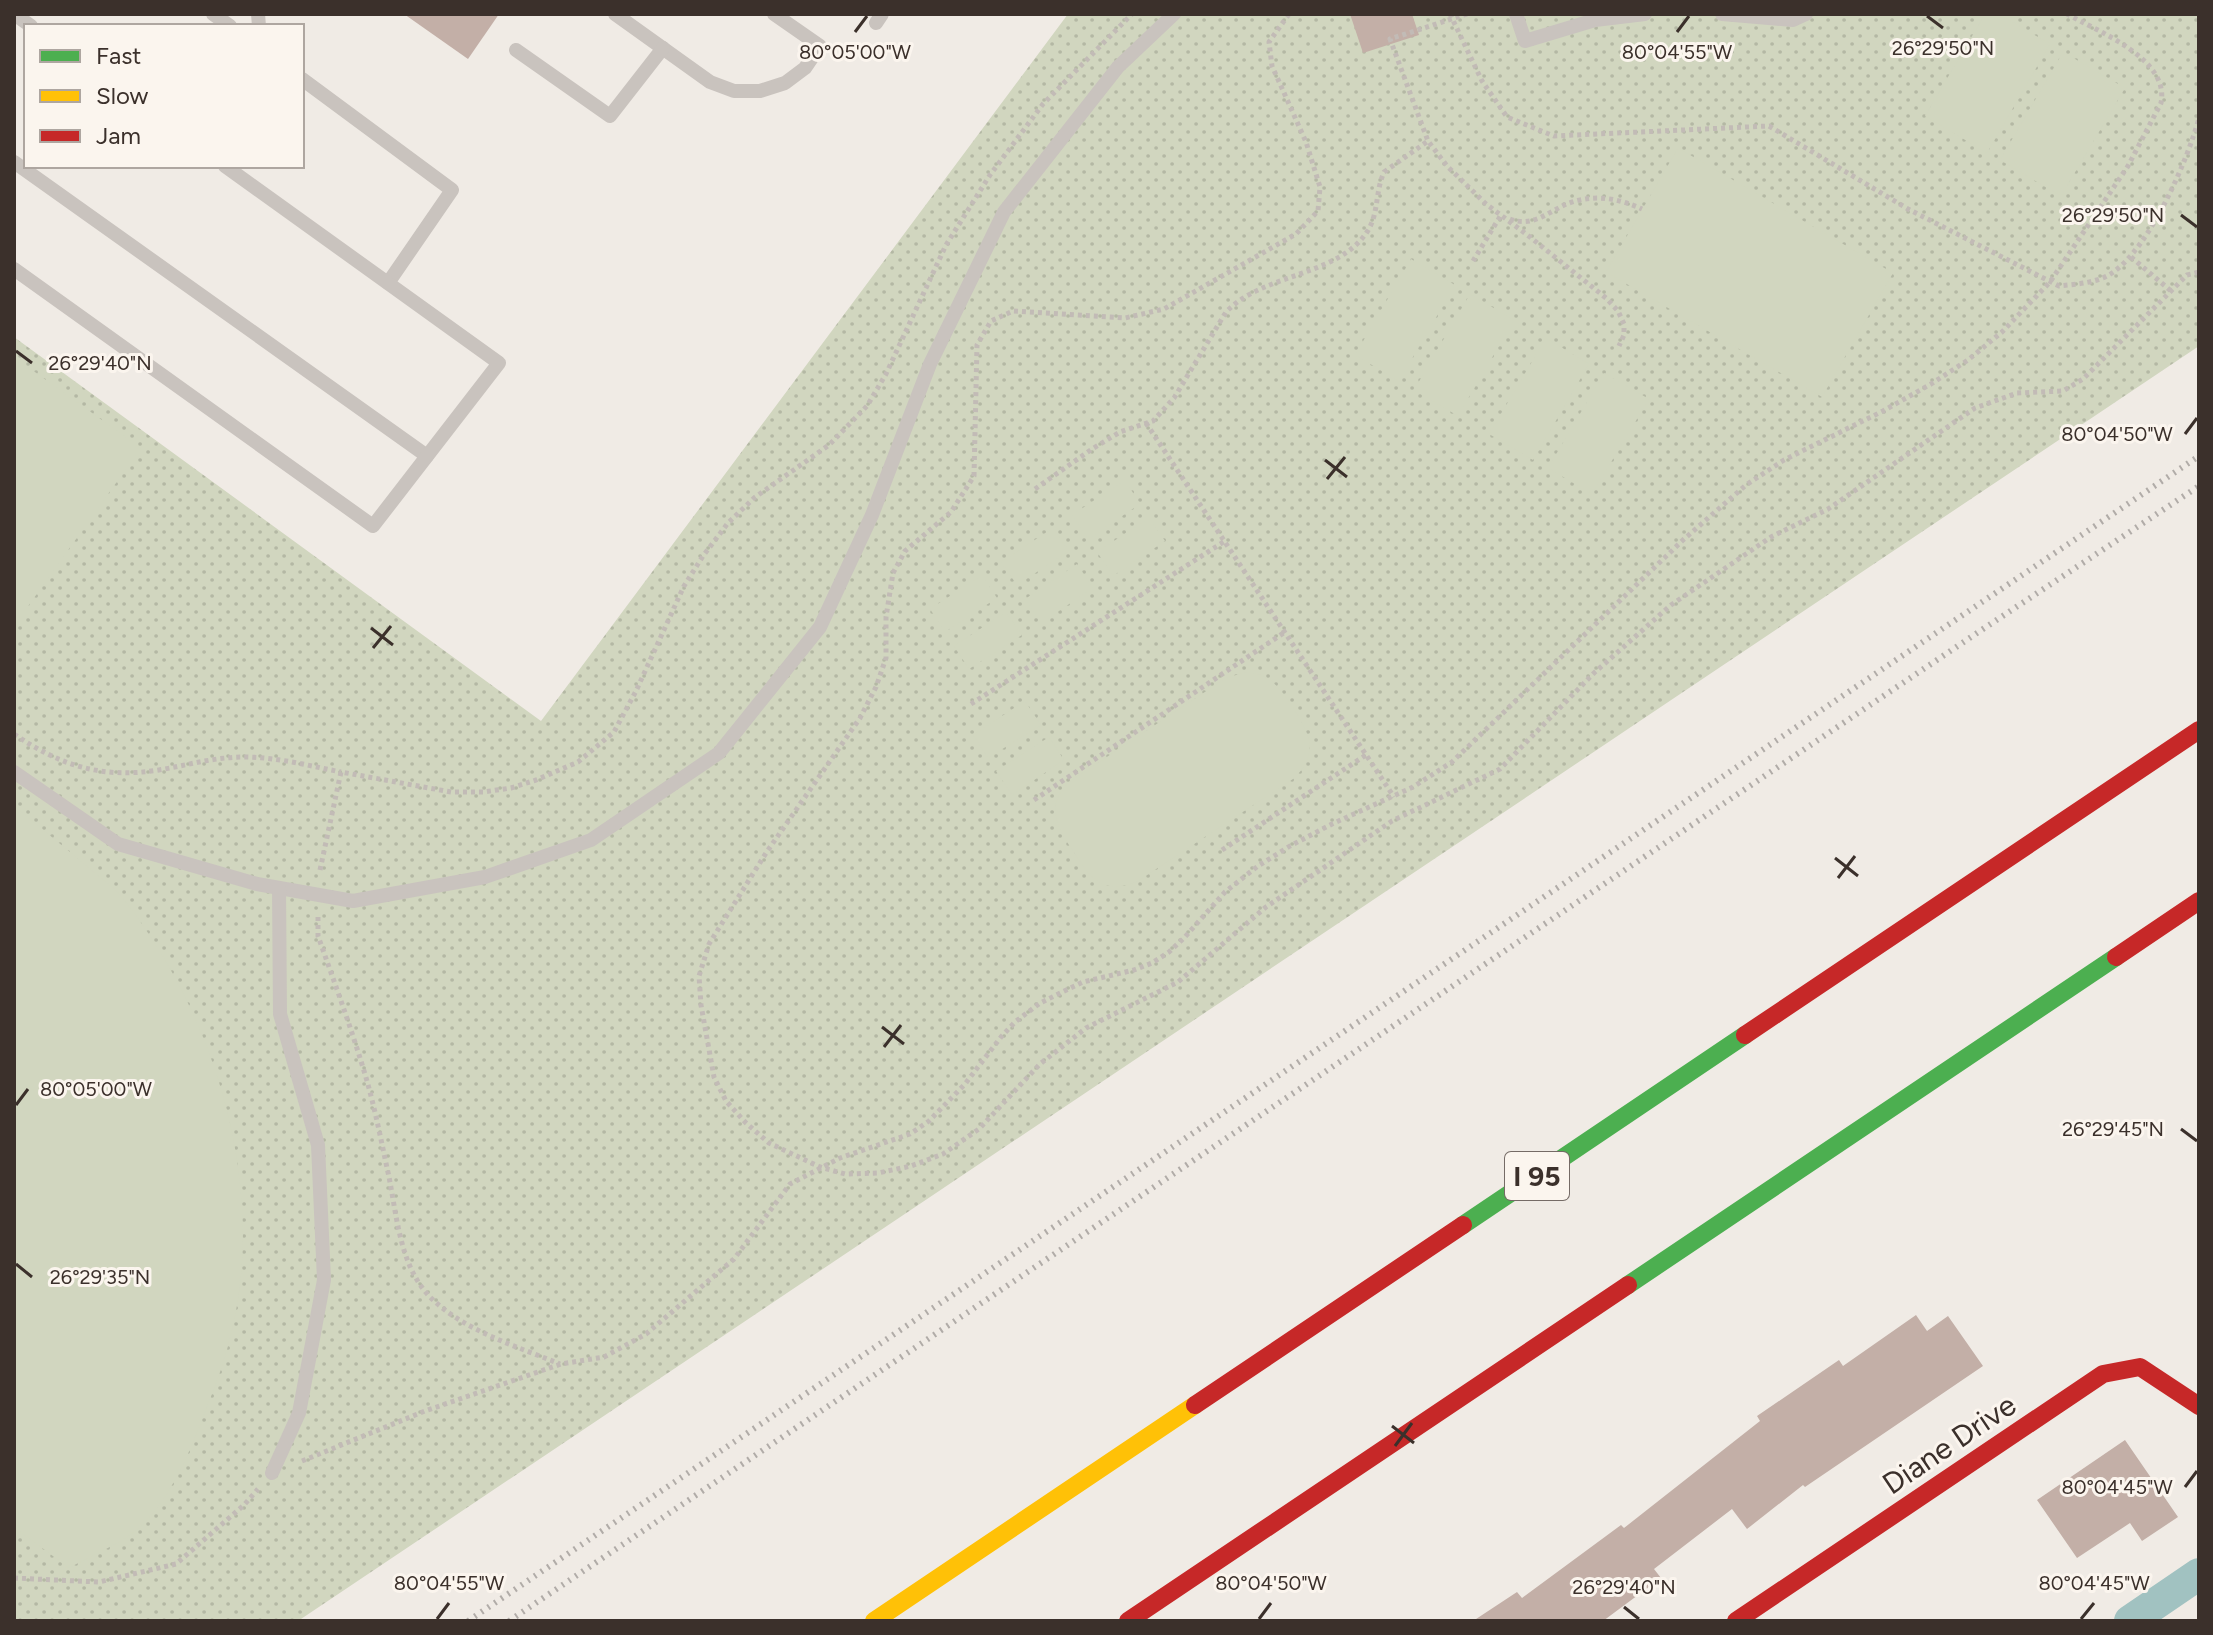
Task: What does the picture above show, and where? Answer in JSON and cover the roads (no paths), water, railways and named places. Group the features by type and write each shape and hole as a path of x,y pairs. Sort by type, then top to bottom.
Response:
{"main road":[{"name":"I 95","path":"874,1621 2199,730"},
{"path":"1128,1621 2199,901"},
{"name":"Diane Drive","path":"1736,1621 2103,1374 2140,1367 2199,1406"}],"lane":[{"path":"615,14 710,82 734,91 760,91 785,83 805,68 820,46 776,14"},
{"path":"14,772 118,844 257,884 353,901 485,877 591,840 719,753 820,627 872,515 930,364 1004,212 1118,67 1174,14"},
{"path":"1516,14 1525,41 1595,20 1645,14"},
{"path":"1722,14 1793,20 1806,14"},
{"path":"516,50 610,116 663,48"},
{"path":"304,80 452,190 388,283"},
{"path":"14,162 427,456"},
{"path":"14,269 373,526 499,363 228,168"},
{"path":"272,1473 299,1413 324,1280 318,1145 280,1014 279,888"}],"waterway":[{"path":"2130,1621 2199,1574"}],"railway":[{"path":"468,1621 2199,456"},
{"path":"509,1621 2199,486"}]}
